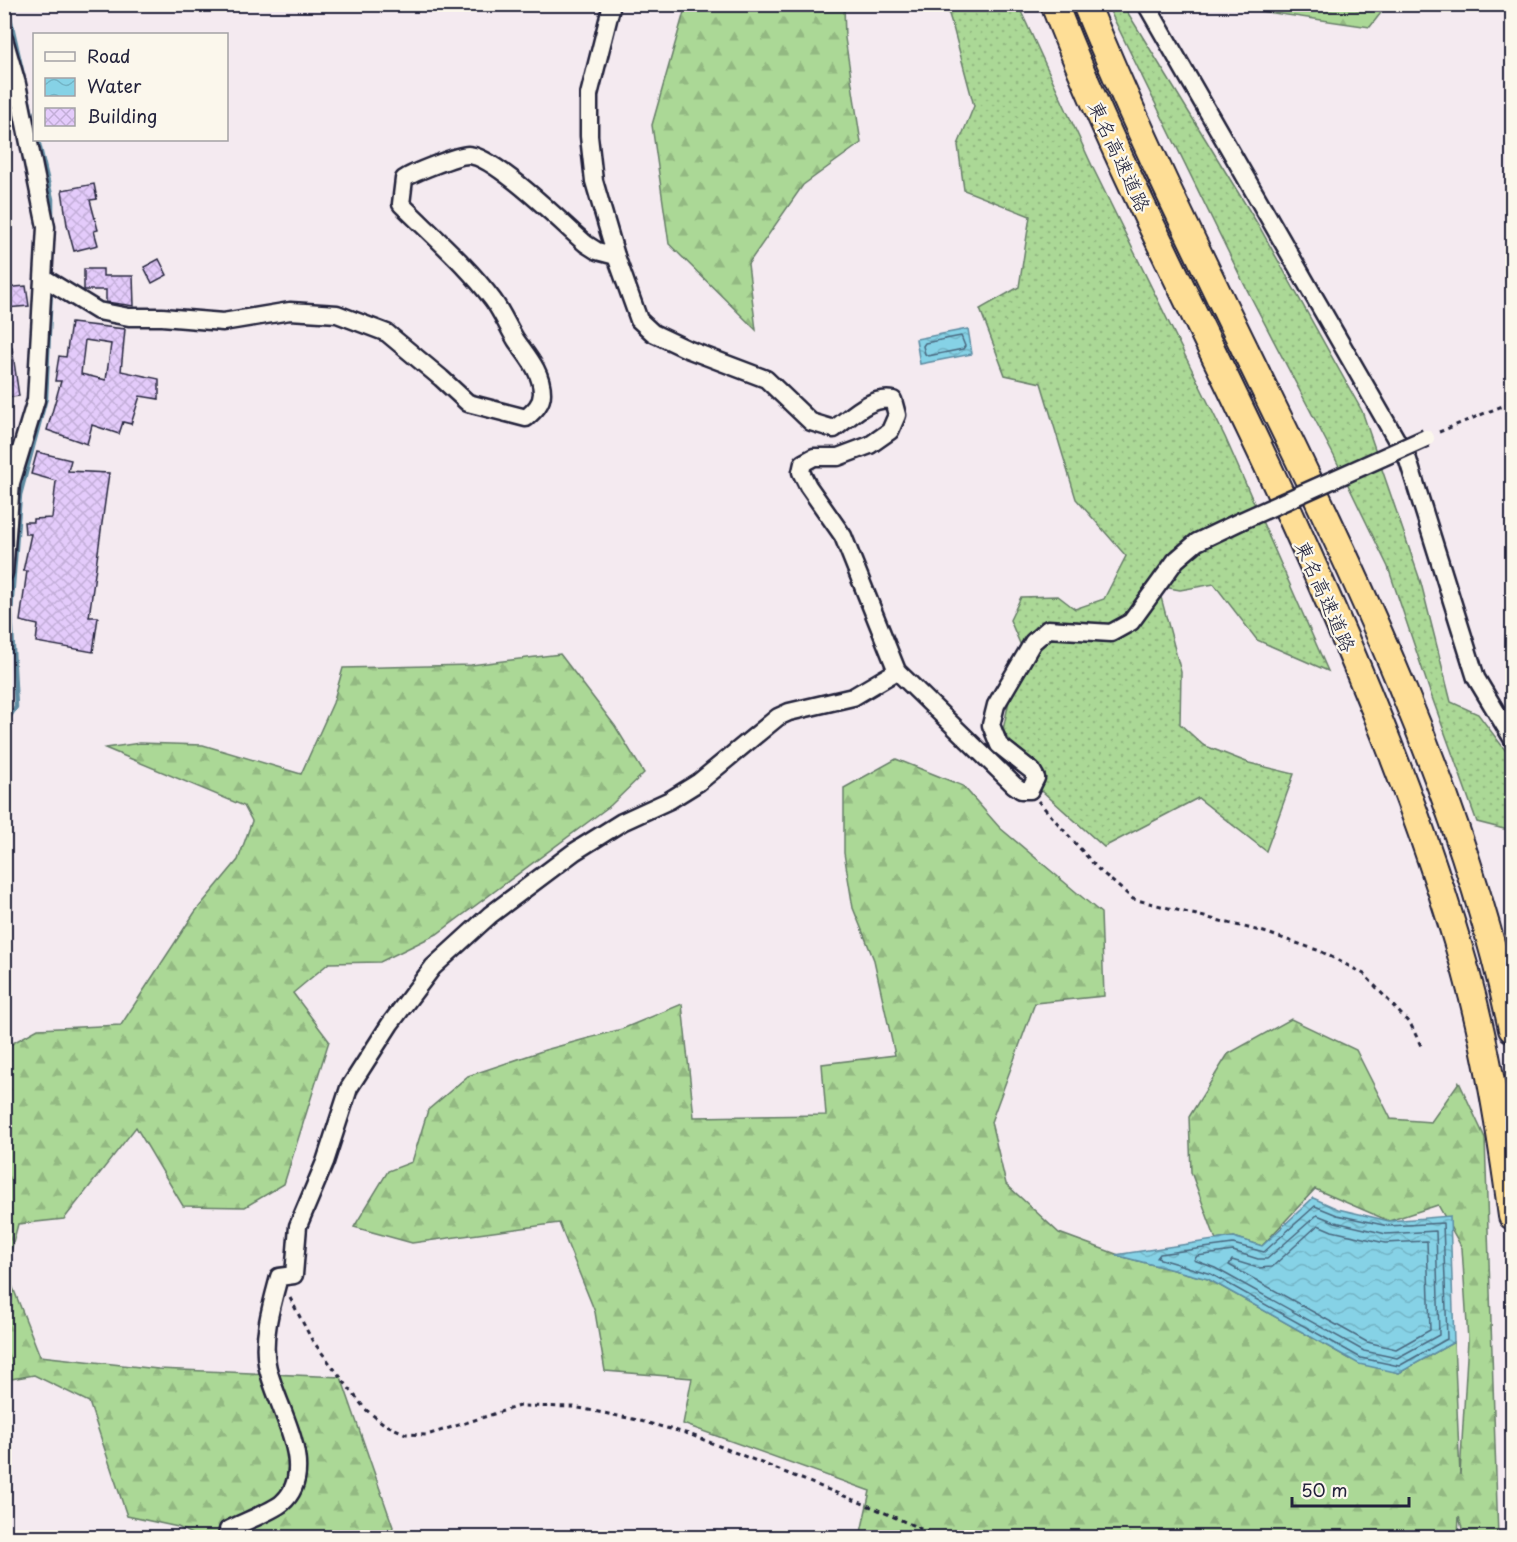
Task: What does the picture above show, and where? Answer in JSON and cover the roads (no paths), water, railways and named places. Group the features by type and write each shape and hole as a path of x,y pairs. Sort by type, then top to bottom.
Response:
{"highway":[{"name":"東名高速道路","path":"1054,4 1105,126 1292,519 1371,698 1415,811 1466,975 1489,1074 1504,1154 1512,1216"},
{"name":"東名高速道路","path":"1086,4 1153,158 1300,462 1363,596 1406,695 1447,801 1476,891 1512,1029"}],"street":[{"path":"612,4 589,95 589,136 594,181 616,255 639,320 653,333 687,350 766,379 811,422 834,429 870,402 882,398 893,400 897,414 890,431 870,445 838,457 814,457 803,463 801,472 808,486 843,536 897,671 1021,790 1030,790 1036,778 1032,771 999,745 991,725 996,705 1033,642 1047,629 1111,633 1131,622 1176,560 1197,542 1426,438"},
{"path":"1146,4 1408,460 1476,678 1512,738"},
{"path":"4,39 10,86 46,227 49,281 36,400 11,483 4,573"},
{"path":"49,281 98,311 129,317 162,316 223,322 290,310 337,314 377,327 387,333 468,403 526,418 537,409 543,395 541,382 531,360 516,340 494,301 455,257 401,204 404,179 413,173 469,155 483,159 505,173 586,244 597,251 616,255"},
{"path":"228,1538 228,1530 282,1503 292,1491 298,1470 292,1439 267,1363 268,1318 279,1277 294,1275 298,1226 325,1162 349,1088 390,1024 433,967 490,915 574,852 622,822 670,800 699,782 778,717 789,712 853,697 897,671"}],"water":[{"path":"968,329 972,354 920,364 916,339"},
{"path":"1313,1198 1338,1209 1389,1221 1450,1216 1454,1342 1399,1373 1359,1364 1208,1279 1115,1255 1234,1237 1262,1246"}],"waterway":[{"path":"7,4 33,120"},
{"path":"38,141 52,199 52,220"},
{"path":"4,725 16,707 11,611 20,495 46,398 51,288"}]}
